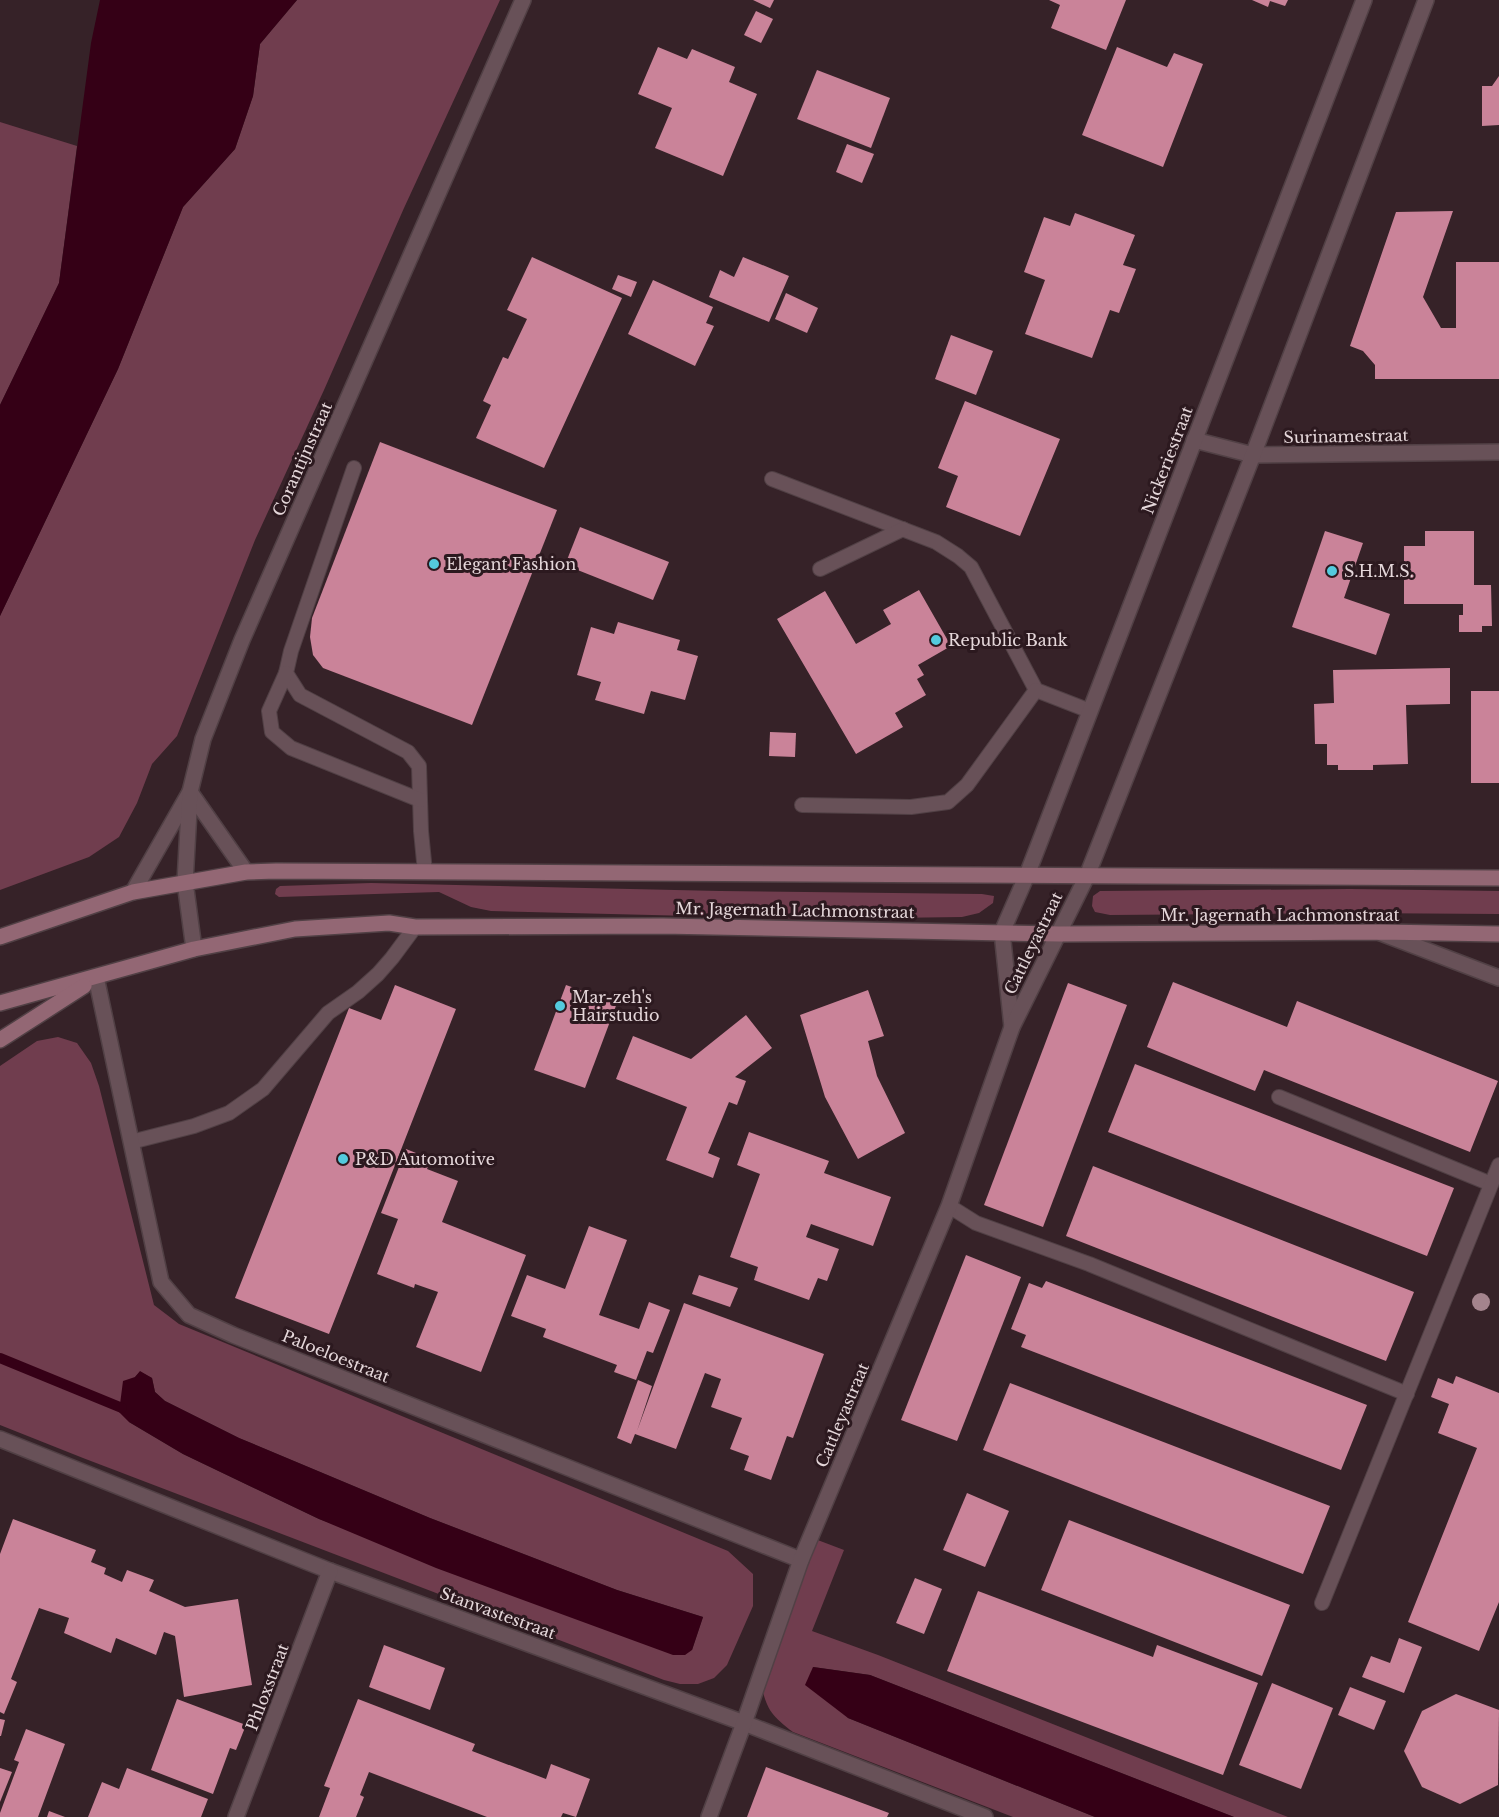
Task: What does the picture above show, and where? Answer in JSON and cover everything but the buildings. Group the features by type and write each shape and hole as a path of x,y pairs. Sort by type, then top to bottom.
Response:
{"main road":[{"path":"0,938 133,892 246,872 1499,878"},
{"name":"Mr. Jagernath Lachmonstraat","path":"0,1003 194,949 295,929 389,923 415,927 663,926 1059,934 1380,932 1499,934"},
{"path":"0,1040 96,977"}],"street":[{"name":"Corantijnstraat","path":"194,949 185,882 190,792 203,739 242,640 523,0"},
{"name":"Nickeriestraat","path":"1002,932 1027,875 1364,0"},
{"path":"1087,876 1253,455 1426,0"},
{"name":"Surinamestraat","path":"1194,440 1253,455 1499,453"},
{"path":"133,892 190,792 246,872"},
{"name":"Cattleyastraat","path":"709,1817 801,1560 949,1206 1012,1027 1087,876"},
{"name":"Cattleyastraat","path":"1002,932 1012,1027"},
{"path":"1380,932 1499,978"},
{"name":"Paloeloestraat","path":"96,977 161,1282 189,1315 233,1335 801,1560"},
{"name":"Stanvastestraat","path":"0,1439 330,1571 744,1723 985,1817"},
{"name":"Phloxstraat","path":"236,1817 330,1571"}],"lane":[{"path":"354,468 291,651 286,672 269,711 272,732 291,748 420,800"},
{"path":"772,479 936,542 958,556 971,567 1036,690 1090,711"},
{"path":"820,570 903,529"},
{"path":"286,672 300,695 408,752 419,766 425,872"},
{"path":"802,805 911,807 948,802 967,784 1036,690"},
{"path":"131,1142 194,1126 230,1113 263,1089 327,1013 358,992 378,974 415,927"},
{"path":"1279,1096 1491,1184"},
{"path":"1322,1603 1499,1165"},
{"path":"949,1206 976,1223 1089,1264 1407,1394"}],"shaded area":[{"path":"100,0 297,0 260,44 253,96 235,149 183,207 118,369 0,616 0,405 59,283 91,43"},
{"path":"297,0 500,0 255,540 177,736 152,764 137,803 119,837 89,857 0,890 0,616 118,369 183,207 235,149 253,96 260,44"},
{"path":"0,122 77,146 59,283 0,405"},
{"path":"371,883 994,896 993,903 979,913 962,917 816,919 491,911 471,907 439,892 279,897 275,894 276,889 280,886"},
{"path":"1350,889 1499,891 1499,914 1110,915 1095,912 1092,906 1093,896 1100,891"},
{"path":"58,1037 77,1043 91,1063 99,1086 154,1305 179,1324 728,1551 753,1574 753,1606 727,1665 714,1678 698,1684 680,1684 664,1680 0,1425 0,1066 37,1041","holes":["140,1372 152,1378 155,1392 165,1401 239,1438 430,1518 617,1590 703,1617 692,1650 319,1519 183,1454 129,1422 135,1377"]},
{"path":"140,1371 152,1378 155,1392 165,1401 239,1438 430,1518 617,1590 703,1617 692,1650 685,1655 673,1655 436,1568 319,1519 183,1454 129,1422 119,1412 123,1381 135,1377"},
{"path":"815,1539 844,1550 812,1631 1288,1817 1234,1817 870,1675 813,1667 848,1718 1095,1817 1013,1817 793,1732 771,1711 765,1700 761,1684"},
{"path":"813,1667 870,1675 1234,1817 1095,1817 848,1718 805,1685"}],"waterway":[{"path":"0,1358 122,1408"}],"place":[{"name":"Elegant Fashion","path":"434,564"},
{"name":"S.H.M.S.","path":"1332,571"},
{"name":"Republic Bank","path":"936,640"},
{"name":"Mar-zeh's Hairstudio","path":"560,1006"},
{"name":"P&D Automotive","path":"343,1159"}]}
